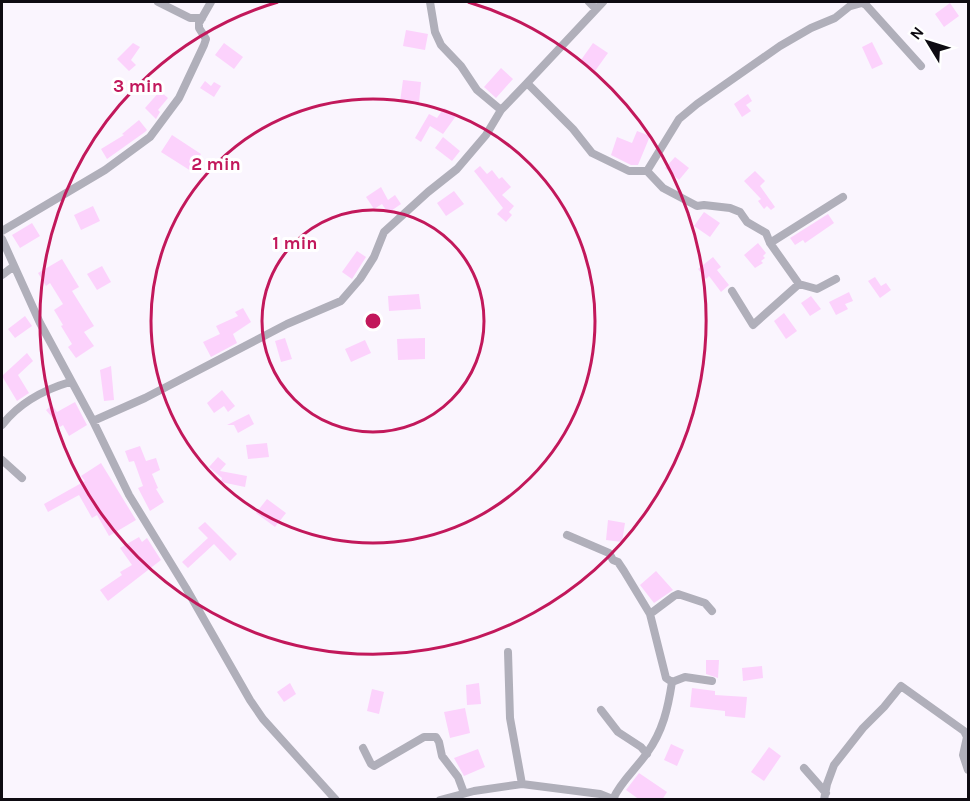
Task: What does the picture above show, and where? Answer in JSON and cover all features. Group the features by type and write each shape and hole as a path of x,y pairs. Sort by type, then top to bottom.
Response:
{"street":[{"path":"158,2 189,18 202,18"},
{"path":"2,231 105,170 150,137 175,104 206,41 199,28 211,2"},
{"path":"430,2 435,32 441,45 461,66 477,90 501,110"},
{"path":"589,2 596,9"},
{"path":"93,421 145,398 287,324 341,301 365,272 384,232 457,169 486,135 501,110 603,2"},
{"path":"647,171 679,119 696,104 780,45 835,18 853,4 866,5 921,66"},
{"path":"527,83 573,129 592,153 629,171 647,171 663,188 697,206 730,208 740,212 747,222 766,233 770,243 799,284 817,289 836,279"},
{"path":"770,243 843,197"},
{"path":"2,239 70,382 93,421 129,495 186,588 250,700 263,719 336,800"},
{"path":"2,274 14,266"},
{"path":"732,291 753,325 799,284"},
{"path":"2,425 10,414 34,396 70,382"},
{"path":"2,460 22,478"},
{"path":"567,535 609,553 613,560 618,562 650,614 666,678 672,682"},
{"path":"650,614 678,594 705,603 711,611"},
{"path":"508,652 510,718 522,784"},
{"path":"672,682 685,677 712,681"},
{"path":"440,800 464,793 522,784 600,794 614,799 621,785 647,754 659,733 667,712 672,682"},
{"path":"825,796 829,776 845,750 901,687 964,731 967,737 963,755 969,770"},
{"path":"601,710 618,732 641,747 647,754"},
{"path":"363,748 371,764 375,766 424,737 436,737 442,756 458,777 464,793"},
{"path":"804,768 825,796"}],"building":[{"path":"950,3 959,16 944,27 935,14"},
{"path":"406,30 428,34 425,50 403,46"},
{"path":"872,42 883,64 872,69 862,47"},
{"path":"133,43 140,47 131,60 136,65 129,71 117,59"},
{"path":"224,43 243,57 234,69 215,55"},
{"path":"593,43 608,53 595,71 581,60"},
{"path":"501,68 513,79 496,98 484,87"},
{"path":"403,80 421,82 419,103 400,102"},
{"path":"205,81 211,86 214,82 221,86 214,97 200,88"},
{"path":"160,91 168,98 158,110 160,112 156,119 145,108"},
{"path":"748,94 752,101 746,105 751,111 742,117 734,104"},
{"path":"444,108 456,116 443,134 430,126 421,142 415,138 429,114 437,118"},
{"path":"139,120 147,130 107,159 101,149 124,135 122,134"},
{"path":"637,131 650,136 638,165 631,165 611,155 617,137 632,143"},
{"path":"172,135 201,154 191,171 161,152"},
{"path":"443,137 460,151 452,161 435,148"},
{"path":"675,157 689,168 679,180 665,168"},
{"path":"480,166 487,174 492,170 499,179 502,177 511,187 502,195 514,206 509,212 512,215 506,222 497,214 503,208 474,171"},
{"path":"755,171 765,181 760,186 775,207 771,210 767,206 764,209 758,201 761,199 744,181"},
{"path":"381,187 388,200 395,195 401,204 388,213 382,204 374,209 366,197"},
{"path":"454,191 464,204 446,216 437,203"},
{"path":"93,206 100,221 81,230 74,215"},
{"path":"704,212 720,223 710,237 694,226"},
{"path":"828,214 834,223 805,243 803,240 795,245 790,238"},
{"path":"32,223 40,236 20,248 12,235"},
{"path":"758,243 766,253 763,256 765,258 761,261 763,263 755,268 744,255"},
{"path":"357,251 366,257 352,279 342,272"},
{"path":"713,257 721,267 717,270 729,285 721,292 709,276 706,279 698,269"},
{"path":"62,259 79,287 72,291 94,326 84,332 94,346 76,358 68,347 72,344 54,310 63,304 50,283 46,286 38,273"},
{"path":"102,266 111,282 97,290 87,274"},
{"path":"875,277 881,286 886,283 891,290 880,298 868,281"},
{"path":"849,292 853,301 845,304 848,309 836,315 829,302"},
{"path":"419,294 421,309 389,311 388,296"},
{"path":"811,296 821,309 810,316 801,303"},
{"path":"243,308 251,322 233,334 237,343 211,357 203,342 220,334 216,326 238,316 235,312"},
{"path":"784,313 797,331 786,339 774,321"},
{"path":"25,316 32,326 15,338 8,329"},
{"path":"285,338 292,359 281,362 275,341"},
{"path":"425,338 425,359 398,360 397,339"},
{"path":"365,340 371,353 351,362 345,349"},
{"path":"27,353 33,361 18,375 29,393 17,401 2,376"},
{"path":"111,366 114,400 104,401 100,370"},
{"path":"222,390 235,406 228,412 224,406 214,413 207,403"},
{"path":"75,402 87,425 69,436 63,425 60,427 46,410 52,405 57,412"},
{"path":"249,414 254,424 238,433 234,425 227,425"},
{"path":"267,443 269,457 248,459 246,445"},
{"path":"140,446 146,461 156,458 160,470 152,474 158,488 156,489 164,502 150,511 138,488 143,486 134,461 129,462 125,451"},
{"path":"218,457 226,464 220,471 247,476 245,487 221,482 222,478 209,467"},
{"path":"101,463 136,520 109,536 97,515 92,518 79,495 48,512 44,504 85,481 81,476"},
{"path":"267,499 286,513 275,527 256,513"},
{"path":"608,520 625,523 622,542 606,540"},
{"path":"205,522 237,554 230,561 214,544 188,568 182,562 208,538 198,528"},
{"path":"139,537 142,542 147,538 161,560 108,601 100,590 122,575 120,572 132,565 120,548"},
{"path":"656,571 673,590 654,603 640,585"},
{"path":"706,660 719,660 718,678 706,674"},
{"path":"762,666 763,678 743,681 742,668"},
{"path":"290,683 296,694 284,702 277,692"},
{"path":"479,683 481,704 467,705 466,685"},
{"path":"692,688 715,691 715,695 747,697 745,718 725,716 725,711 690,707"},
{"path":"372,689 384,692 379,714 367,711"},
{"path":"465,708 470,733 450,738 444,712"},
{"path":"671,744 684,750 677,766 664,760"},
{"path":"769,747 781,756 764,781 751,772"},
{"path":"478,749 485,767 464,776 454,758"},
{"path":"639,773 667,792 662,800 640,800 626,790"}]}
